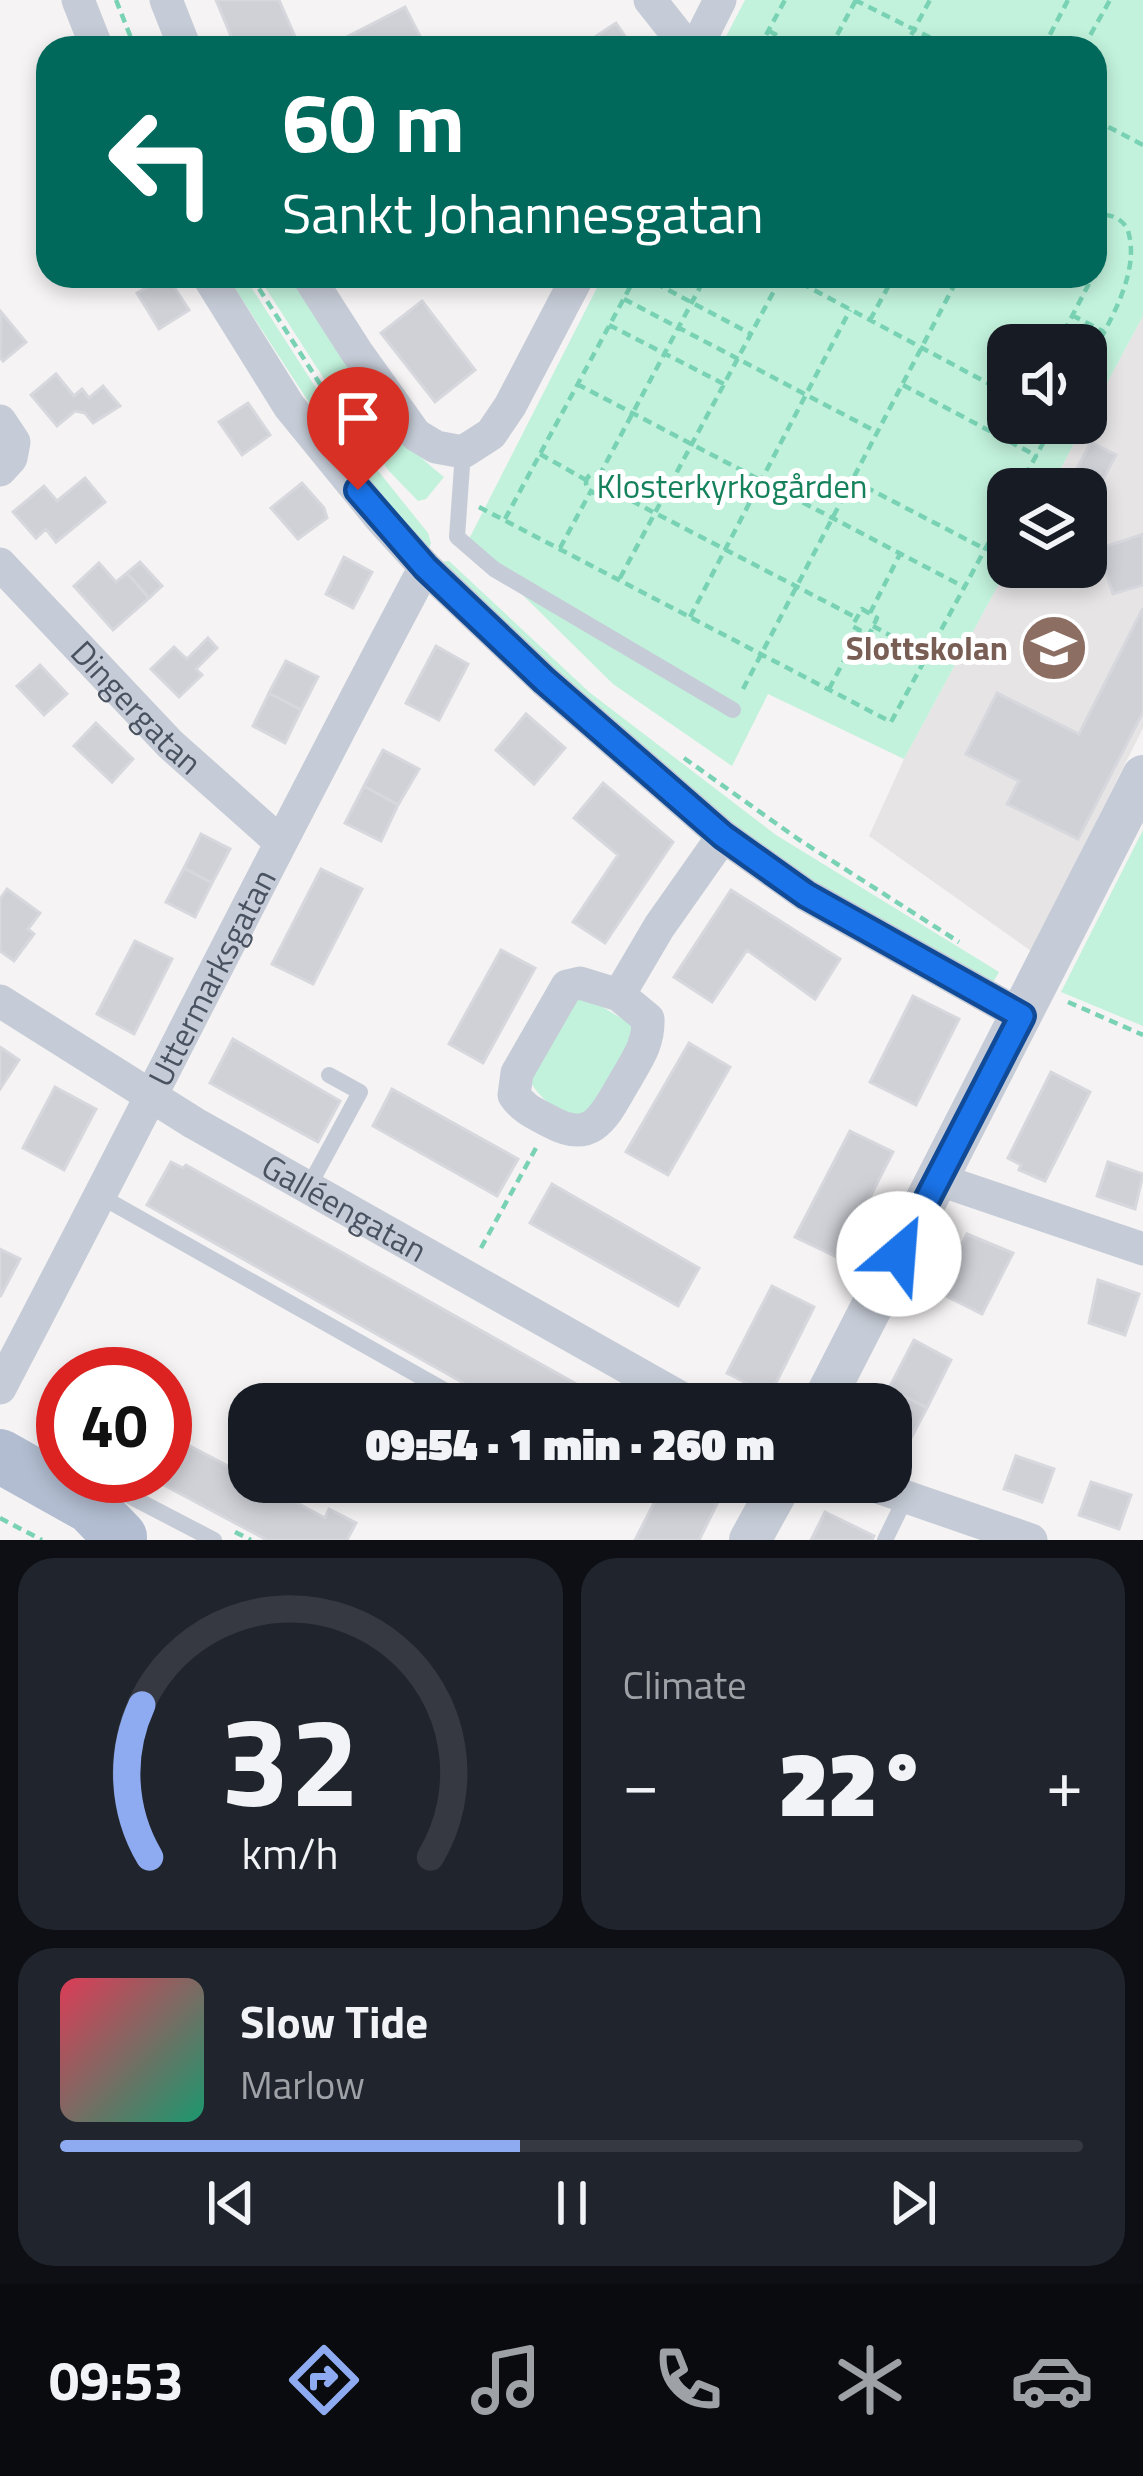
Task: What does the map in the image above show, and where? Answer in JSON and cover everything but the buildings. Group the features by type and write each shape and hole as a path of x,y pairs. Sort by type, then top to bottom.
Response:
{"main road":[{"path":"21,1469 78,1532 123,1539"}],"street":[{"path":"78,0 92,36"},
{"path":"166,0 180,36"},
{"path":"650,0 682,36"},
{"path":"699,36 720,0"},
{"path":"215,288 289,406 425,567 545,681 723,836 806,895 1029,1003"},
{"path":"316,288 416,435 436,447 463,452 491,434 510,406 572,288"},
{"path":"0,421 14,442 0,470"},
{"name":"Dingergatan","path":"0,565 170,744 279,841"},
{"name":"Uttermarksgatan","path":"0,1388 279,841 425,567"},
{"path":"833,1383 1143,776"},
{"path":"619,995 659,926 723,836"},
{"path":"580,983 619,995 648,1019 649,1039 602,1120 581,1132 522,1106 514,1095 517,1073 567,986 580,983"},
{"name":"Galléengatan","path":"0,1001 152,1097 465,1276 638,1383"},
{"path":"937,1179 1143,1249"},
{"path":"912,1499 1031,1540"},
{"path":"750,1540 770,1503"}],"lane":[{"path":"463,452 457,537 494,569 733,710"},
{"path":"308,1188 360,1092 329,1075"},
{"path":"100,1196 432,1383"},
{"path":"143,1503 214,1540"},
{"path":"885,1540 903,1503"}],"path":[{"path":"116,0 131,36"},
{"path":"766,36 785,0"},
{"path":"836,36 855,0 928,36"},
{"path":"910,36 929,0"},
{"path":"1049,36 1068,0"},
{"path":"1090,36 1110,0"},
{"path":"769,30 780,36"},
{"path":"1107,126 1143,145"},
{"path":"1107,214 1125,223 1138,248 1138,269 1107,326"},
{"path":"259,288 353,435"},
{"path":"504,520 631,288"},
{"path":"663,288 751,334"},
{"path":"599,476 700,288"},
{"path":"619,580 778,288"},
{"path":"808,288 987,383"},
{"path":"871,320 888,288"},
{"path":"733,710 952,288"},
{"path":"1068,324 1086,288"},
{"path":"624,299 877,432"},
{"path":"690,616 850,310"},
{"path":"1072,315 1089,324"},
{"path":"610,325 724,385"},
{"path":"577,384 964,586"},
{"path":"903,385 1036,456"},
{"path":"1029,468 1043,444"},
{"path":"540,454 586,480"},
{"path":"591,472 599,476 608,481 602,494 584,485 591,472"},
{"path":"852,480 985,549"},
{"path":"605,488 857,617"},
{"path":"560,549 592,489"},
{"path":"460,498 891,722 987,545"},
{"path":"869,613 901,554"},
{"path":"862,609 869,613 878,618 869,635 852,626 862,609"},
{"path":"873,626 927,656"},
{"path":"829,689 860,630"},
{"path":"682,756 798,839 958,942"},
{"path":"1029,1003 1143,1035"},
{"path":"465,1276 551,1122"},
{"path":"0,1518 42,1540"}],"shaded area":[{"name":"Slottskolan","path":"1143,316 1143,728 1031,951 869,836 904,759 997,588 1107,588 1107,468 1061,468 1074,444 1107,444 1107,383"}],"green space":[{"name":"Klosterkyrkogården","path":"745,0 1143,0 1143,316 1107,383 1107,324 987,324 987,444 1074,444 1061,468 987,468 987,588 997,588 904,759 768,694 732,766 613,684 468,541 597,288 1107,288 1107,36 726,36"},
{"path":"235,288 252,288 334,416 428,533 428,551 334,441"},
{"path":"266,288 298,288 379,410 444,477 426,499 418,501 389,471"},
{"path":"449,561 589,692 776,835 999,972 991,986 859,916 716,817 439,562"},
{"path":"1143,830 1143,1026 1061,992"},
{"path":"583,995 634,1026 633,1043 588,1115 551,1104 527,1075 569,1001"}],"place":[{"name":"Slottskolan","path":"1054,648"}],"route":[{"path":"358,490 425,567 545,681 723,836 806,895 1022,1016 899,1254"}]}
